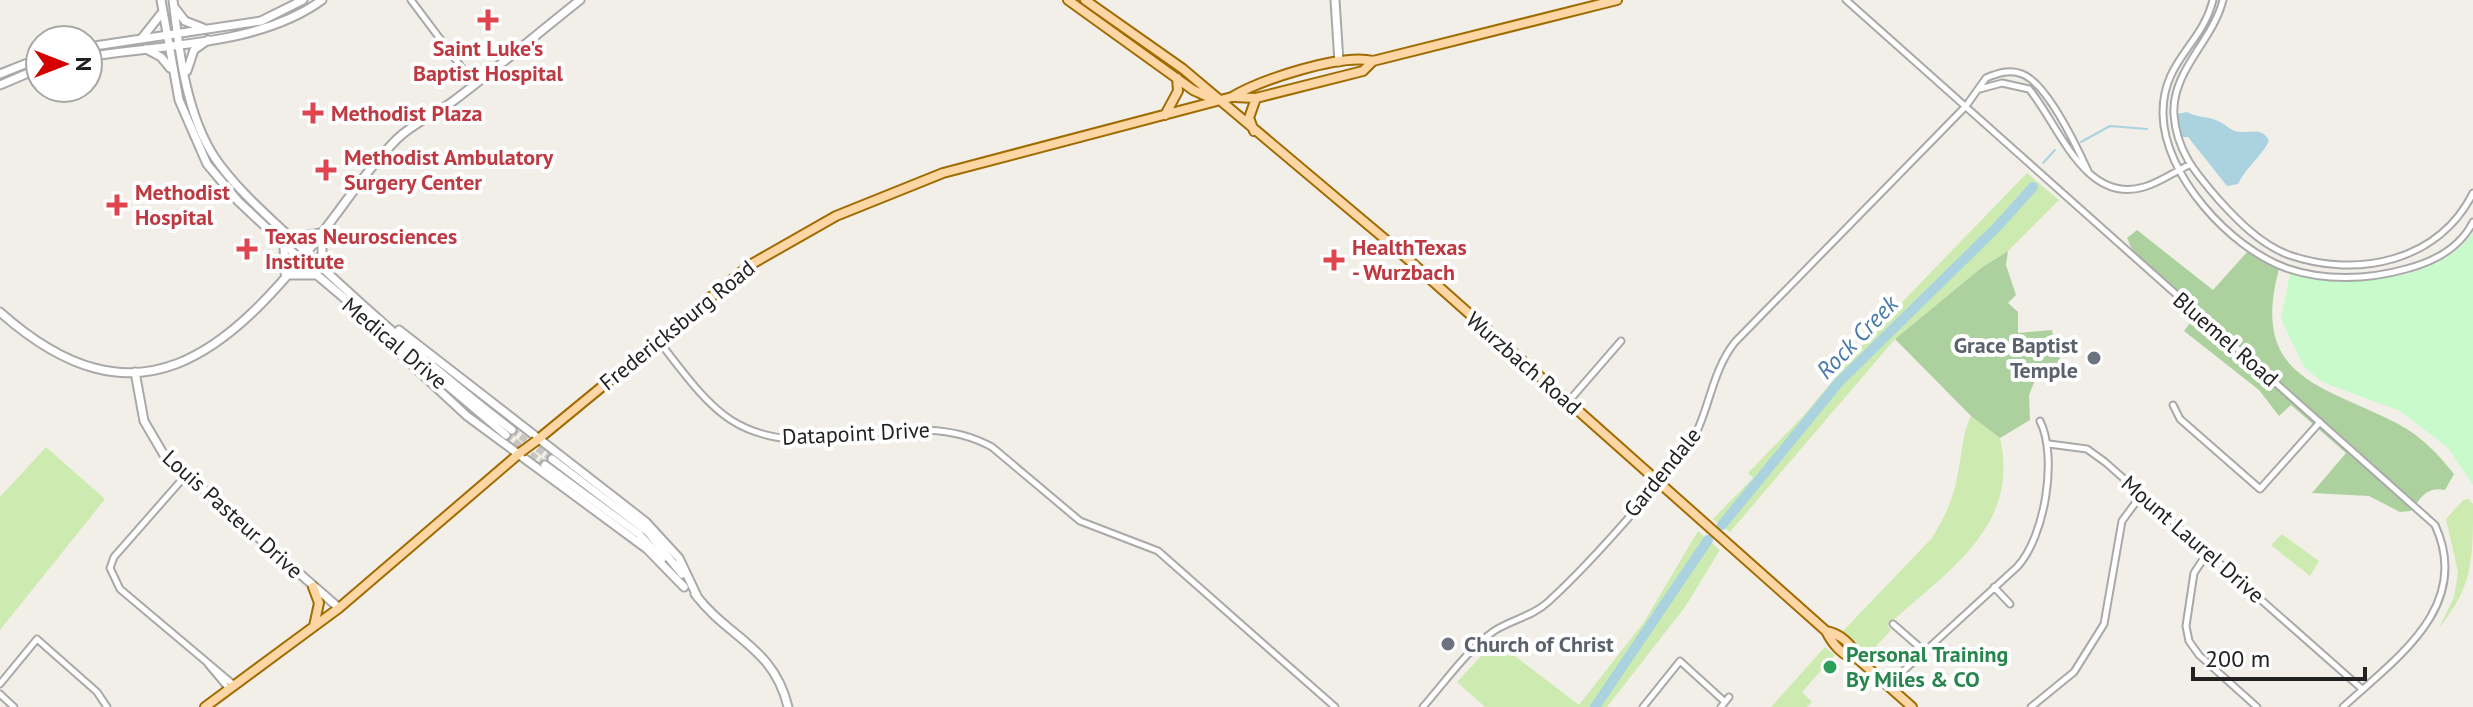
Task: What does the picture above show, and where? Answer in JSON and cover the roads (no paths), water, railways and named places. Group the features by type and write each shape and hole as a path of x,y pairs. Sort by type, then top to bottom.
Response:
{"main road":[{"name":"Wurzbach Road","path":"1068,0 1194,91 1217,101"},
{"name":"Wurzbach Road","path":"1085,0 1169,58 1392,245 1826,631 1850,658 1858,659 1912,707"},
{"name":"Fredericksburg Road","path":"205,707 339,608 656,339 750,265 873,199 943,173 1232,97 1250,86 1339,62 1358,57 1373,61 1617,0"},
{"name":"Fredericksburg Road","path":"1232,97 1256,98 1363,71 1373,61"},
{"path":"1329,79 1339,62"},
{"path":"1165,115 1178,91 1177,77"},
{"path":"1254,132 1249,118 1256,98"},
{"path":"313,587 319,603 314,626"}],"street":[{"name":"Medical Drive","path":"161,0 166,45 179,100 207,164 238,201 284,246 300,260 320,272 384,322 509,432 381,333 320,272 306,252 245,194 215,158 196,117 173,3"},
{"path":"104,44 261,21 303,0"},
{"path":"104,54 264,30 322,0"},
{"path":"411,0 474,84"},
{"path":"0,312 38,345 66,360 97,370 135,372 179,364 209,349 235,329 300,260 348,194 396,140 474,84 580,0"},
{"path":"1335,0 1339,62"},
{"name":"Bluemel Road","path":"1846,0 2429,517 2440,533 2449,559 2448,591 2438,617 2343,707"},
{"path":"2213,0 2204,26 2170,70 2163,113 2166,140 2177,170 2209,211 2247,245 2284,267 2324,277 2366,277 2421,265 2454,247 2473,222"},
{"path":"2223,0 2214,26 2179,82 2175,96 2178,140 2189,165 2242,224 2261,239 2289,255 2332,264 2376,263 2425,246 2443,235 2473,193"},
{"path":"173,3 185,21 208,29"},
{"path":"142,38 153,29 162,12"},
{"path":"186,77 194,50 210,38"},
{"path":"144,48 161,57 171,71"},
{"path":"0,74 24,64"},
{"path":"1979,89 1986,78 2011,71 2031,78 2044,92 2088,171"},
{"path":"0,85 24,75"},
{"path":"1979,89 2002,83 2029,89 2060,138 2088,171 2108,185 2133,189 2189,165"},
{"name":"Gardendale","path":"1423,707 1481,642 1507,623 1546,605 1658,481 1698,431 1715,373 1735,342 1966,106 1979,89"},
{"path":"291,238 322,232"},
{"path":"284,275 320,272 322,232"},
{"path":"284,246 287,260 284,275"},
{"path":"384,322 422,346 498,410 654,529 679,558 698,598"},
{"path":"381,333 467,416 632,537 765,658 782,685 788,707"},
{"name":"Datapoint Drive","path":"656,339 717,409 739,425 768,436 805,439 936,428 977,439 992,447 1080,521 1158,551 1335,707"},
{"path":"1568,402 1621,341"},
{"name":"Louis Pasteur Drive","path":"135,372 140,409 150,434 164,455 339,608"},
{"path":"2173,405 2180,419 2260,489 2320,422"},
{"path":"1887,685 2022,561 2037,535 2049,444 2040,421"},
{"name":"Mount Laurel Drive","path":"2049,444 2087,449 2362,689"},
{"path":"552,459 648,532 698,598"},
{"path":"545,465 639,534 684,587"},
{"path":"186,475 114,557 110,568 120,589 232,687"},
{"path":"2031,707 2074,672 2104,624 2122,521 2142,494"},
{"path":"2208,552 2194,573 2186,626 2189,641 2199,655 2257,707"},
{"path":"1994,587 2010,604"},
{"path":"1893,624 1924,651"},
{"path":"0,684 37,639 97,692 107,707"},
{"path":"1643,707 1680,661 1725,702"},
{"path":"0,694 14,707"}],"water":[{"path":"2187,112 2214,119 2235,131 2259,132 2266,136 2269,141 2266,147 2238,184 2227,186 2188,137 2181,137 2177,114"}],"waterway":[{"name":"Rock Creek","path":"2081,142 2110,126 2147,129"},
{"name":"Rock Creek","path":"2043,163 2055,150"},
{"name":"Rock Creek","path":"1722,525 1839,382 1997,227 2033,187"},
{"name":"Rock Creek","path":"1595,707 1708,540"}],"tunnel":[{"path":"512,430 552,459"},
{"path":"506,435 545,465"}],"place":[{"name":"Saint Luke's Baptist Hospital","path":"488,20"},
{"name":"Methodist Plaza","path":"313,113"},
{"name":"Methodist Ambulatory Surgery Center","path":"326,170"},
{"name":"Methodist Hospital","path":"117,205"},
{"name":"Texas Neurosciences Institute","path":"247,249"},
{"name":"HealthTexas - Wurzbach","path":"1334,260"},
{"name":"Grace Baptist Temple","path":"2094,358"},
{"name":"Church of Christ","path":"1448,644"},
{"name":"Personal Training By Miles & CO","path":"1830,667"}]}
